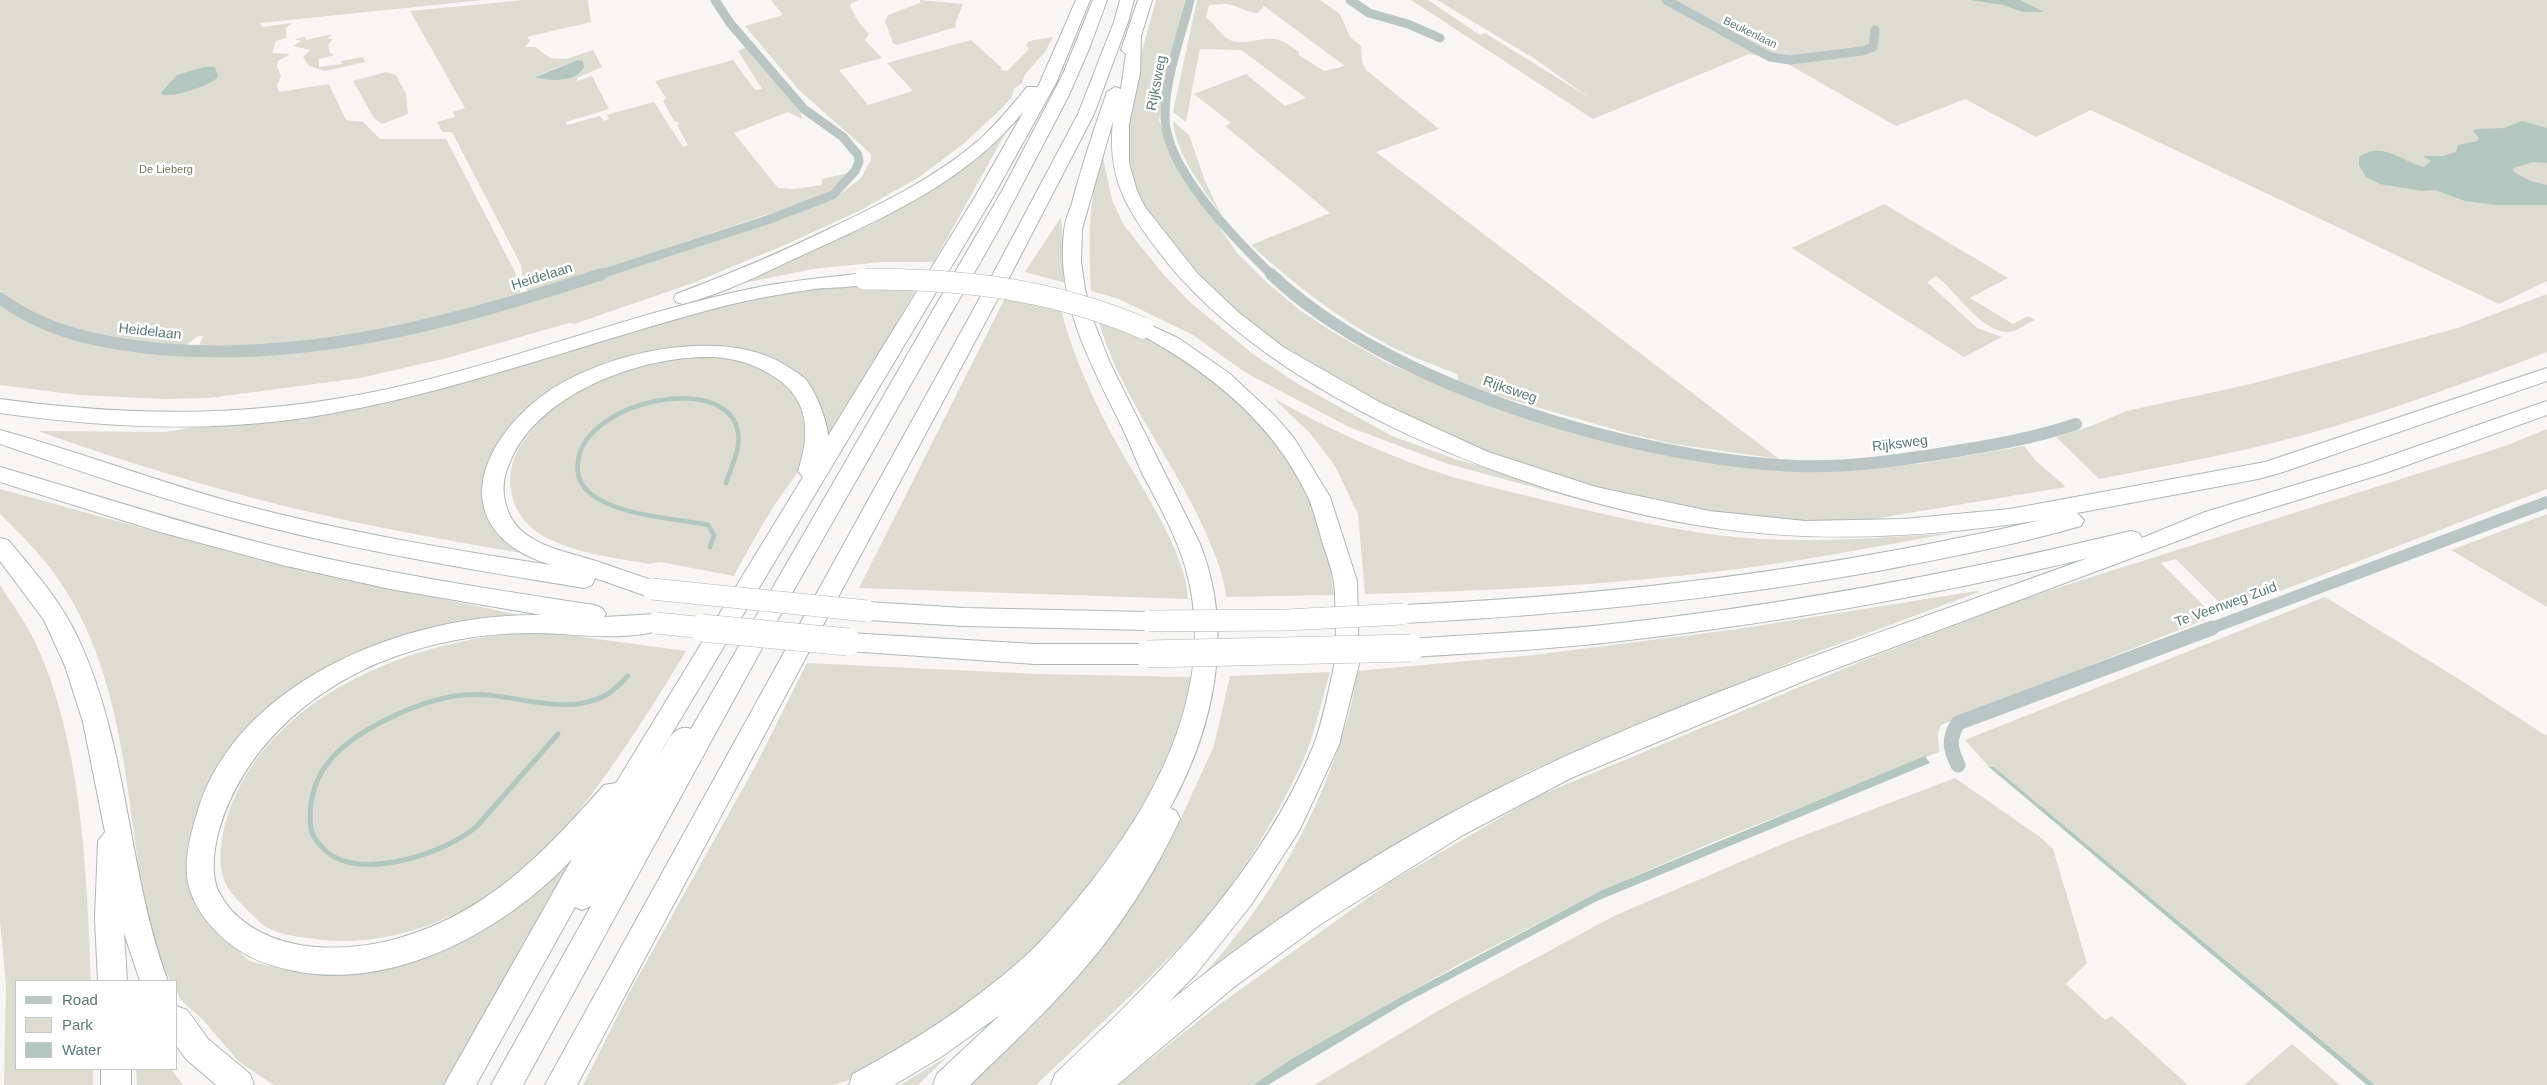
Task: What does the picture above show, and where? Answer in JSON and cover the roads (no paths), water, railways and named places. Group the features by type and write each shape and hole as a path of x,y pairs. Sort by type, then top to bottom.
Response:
{"highway":[{"path":"460,1085 646,754 984,196 1048,83 1083,0"},
{"path":"506,1085 750,644 966,274 1048,120 1090,28 1100,0"},
{"path":"560,1085 996,285 1086,114 1127,0"},
{"path":"864,1085 943,1039 1032,968 1067,933 1114,875 1147,825 1173,778 1195,720 1205,677 1207,637 1204,600 1198,568 1186,538 1086,334 1075,287 1073,231 1086,176 1134,37 1144,0"},
{"path":"1134,37 1131,75 1120,134 1120,157 1128,191 1142,217 1168,252 1196,284 1232,318 1309,373 1378,411 1498,462 1577,489 1666,511 1765,526 1824,529 1923,526 1988,520 2068,507 2272,468"},
{"path":"387,395 573,338 705,290 806,247 904,200 946,174 1004,125 1060,56"},
{"path":"0,406 58,414 118,419 252,418 387,395 468,376 701,306 825,282 865,279 920,278 1015,288 1092,307 1143,328 1190,354 1236,387 1267,418 1292,450 1308,475 1336,539 1347,582 1349,632 1346,675 1328,736 1306,791 1290,825 1260,873 1227,917 1167,984 1106,1048 1066,1085"},
{"path":"652,589 532,549 514,536 499,518 491,484 495,467 503,450 514,432 532,413 573,384 627,362 685,351 736,353 779,368 794,378 804,390 818,424 817,446 803,493"},
{"path":"0,438 202,501 348,538 437,556 652,589 867,611 973,617 1149,622 1286,620 1486,612 1584,603 1842,569 2042,528 2272,468 2476,400 2547,374"},
{"path":"646,754 562,852 526,885 487,914 446,934 406,950 370,957 326,962 287,957 258,948 223,920 204,892 200,855 207,816 216,793 246,748 265,728 326,680 398,646 436,634 466,629 522,624 656,623 848,642 1035,654 1147,654 1411,648 1602,634 1749,616 1913,589 1999,571 2228,514 2377,468 2547,408"},
{"path":"948,1085 1068,966 1112,908 1147,855 1172,810 1202,728 1214,668 1216,635 1211,594 1203,562 1190,528 1167,480 1137,436"},
{"path":"0,474 159,523 321,566 424,587 628,624"},
{"path":"1093,1085 1241,964 1301,921 1409,851 1531,785 1755,689 1872,644 2108,561 2228,514"},
{"path":"0,546 27,578 65,637 98,728 138,933 154,980"},
{"path":"460,1085 666,765 750,644"},
{"path":"113,980 109,919 114,808"},
{"path":"178,1023 197,1049 238,1085"},
{"path":"116,1070 116,1085"}],"street":[{"name":"Heidelaan","path":"0,298 26,316 59,330 102,342 222,351 331,344 370,338 528,298 832,195 856,171 859,162 858,155 843,137 804,110 730,23 715,0"},
{"name":"Rijksweg","path":"1190,0 1167,102 1165,124 1177,158 1223,226 1269,274 1296,298 1331,323 1373,348 1416,369 1524,412 1618,438 1698,455 1777,465 1843,466 1908,460 2040,437 2076,424"},
{"path":"1350,0 1369,13 1408,24 1440,38"},
{"name":"Beukenlaan","path":"1666,0 1770,57 1790,60 1862,51 1873,47 1875,30"},
{"name":"Te Veenweg Zuid","path":"1958,765 1950,749 1950,735 1958,723 2547,502"}],"water":[{"path":"1970,0 2020,0 2044,12 2023,12 2003,5"},
{"path":"578,60 583,61 584,68 575,76 561,80 535,77"},
{"path":"204,67 215,67 218,77 208,84 184,93 163,95 161,93 177,75"},
{"path":"2522,121 2547,128 2547,163 2533,162 2513,168 2514,172 2530,181 2547,185 2547,205 2496,205 2465,201 2435,190 2423,191 2380,184 2366,177 2359,165 2359,157 2368,152 2384,151 2424,167 2431,161 2423,156 2443,156 2456,152 2458,145 2477,141 2479,138 2473,131 2476,129 2504,128"},
{"path":"1925,756 1930,763 1597,901 1405,1003 1268,1085 1253,1085 1293,1058 1401,997 1602,890"},
{"path":"1989,767 1994,767 2375,1085 2367,1085"}],"waterway":[{"path":"710,547 714,535 708,525 631,512 616,507 591,494 584,487 580,479 578,461 587,440 605,422 629,409 657,401 685,398 709,402 728,413 738,432 737,451 726,483"},
{"path":"558,734 477,826 445,846 403,860 380,864 359,864 341,860 326,851 313,836 310,821 311,804 315,787 322,771 338,751 353,739 389,718 428,703 463,695 500,696 555,704 591,701 608,694 628,676"}],"park label":[{"name":"De Lieberg","path":"166,170"}]}
